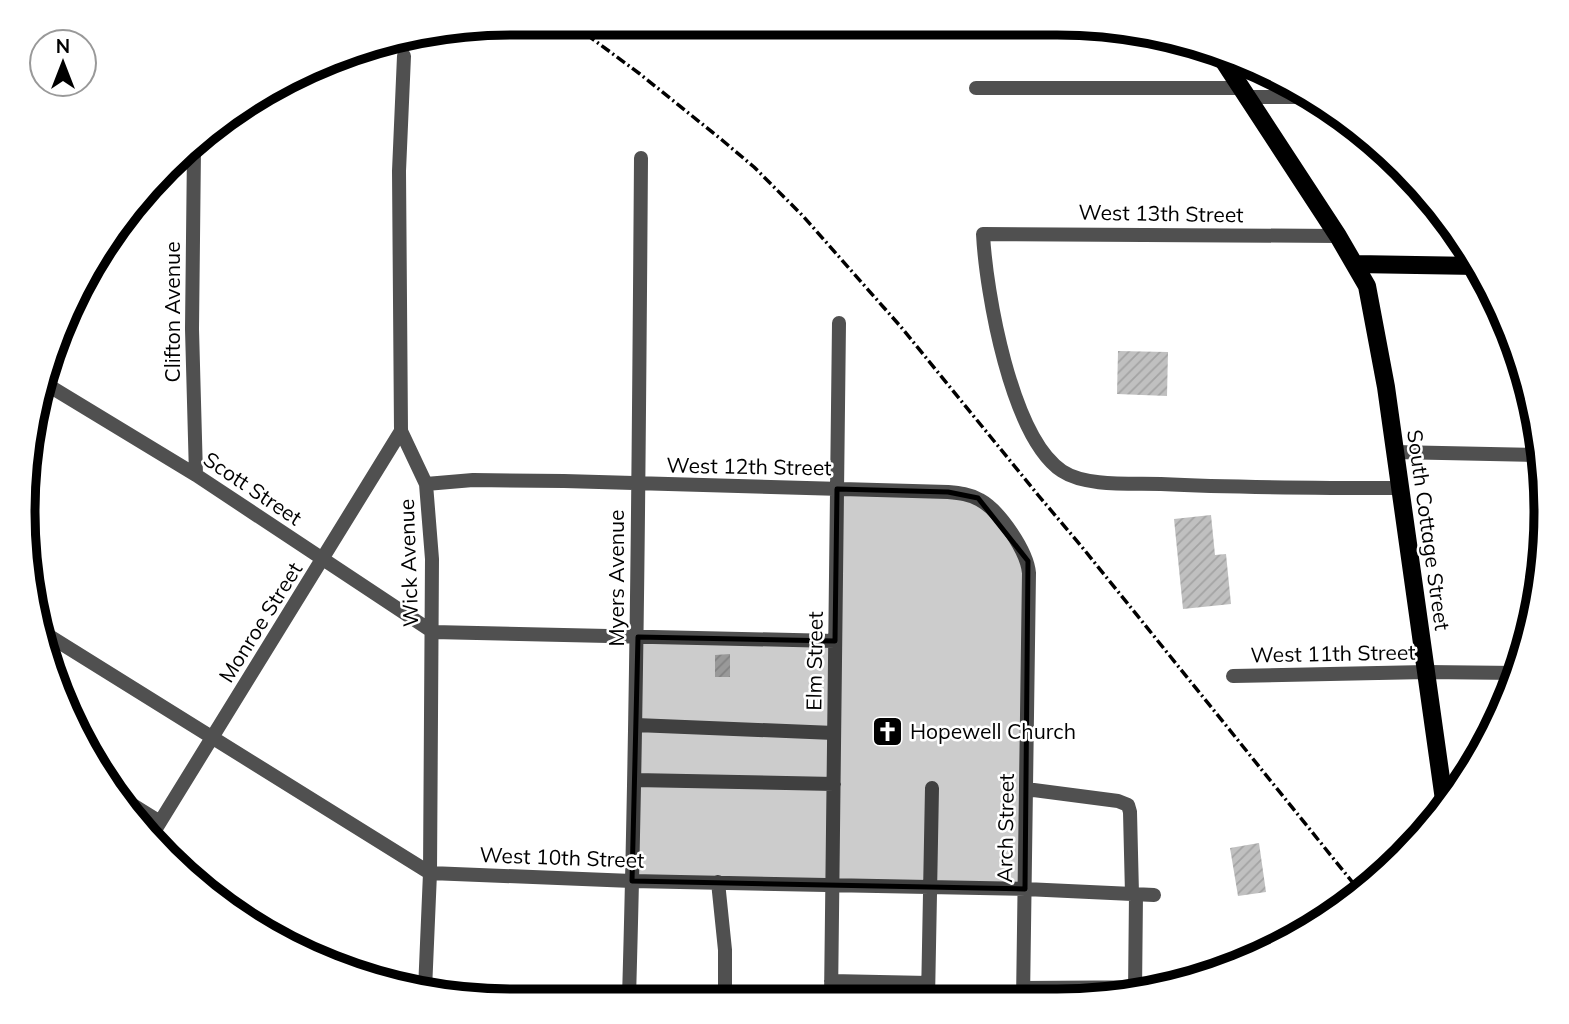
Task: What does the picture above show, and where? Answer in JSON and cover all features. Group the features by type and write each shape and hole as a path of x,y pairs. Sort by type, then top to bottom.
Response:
{"main road":[{"name":"South Cottage Street","path":"1228,67 1338,236 1367,286 1386,387 1443,792"},
{"path":"1355,264 1465,265"}],"street":[{"name":"Wick Avenue","path":"404,55 399,171 401,431 426,484 431,524 433,632 430,873 425,981"},
{"path":"976,88 1290,96"},
{"name":"Clifton Avenue","path":"194,156 192,329 196,475"},
{"name":"Myers Avenue","path":"629,989 638,637 641,158"},
{"name":"West 13th Street","path":"1338,236 983,234 997,330 1021,410 1035,438 1059,469 1086,480 1283,488 1400,488"},
{"name":"Elm Street","path":"831,989 839,323"},
{"name":"Scott Street","path":"51,387 196,475 433,632"},
{"name":"Monroe Street","path":"156,828 401,431"},
{"path":"1394,452 1530,454"},
{"name":"West 12th Street","path":"426,484 473,480 948,492 978,498 994,511 1018,542 1028,561 1029,573"},
{"name":"Arch Street","path":"1023,989 1029,573"},
{"path":"433,632 835,641"},
{"name":"West 10th Street","path":"52,638 430,873 1154,895"},
{"name":"West 11th Street","path":"1233,676 1506,673"},
{"path":"636,725 834,733"},
{"path":"635,780 834,783"},
{"path":"928,989 932,788"},
{"path":"1026,789 1118,801 1128,805 1134,894 1135,982"},
{"path":"718,883 726,989"},
{"path":"831,981 928,983"}],"highlighted area":[{"path":"837,489 948,492 978,498 1028,561 1025,889 632,881 638,637 835,641"}],"building":[{"path":"1118,351 1168,352 1167,396 1117,394"},
{"path":"1211,515 1215,555 1226,554 1231,604 1183,609 1174,519"},
{"path":"730,654 730,677 715,677 715,655"},
{"path":"1259,843 1266,892 1238,896 1230,848"}],"railway":[{"path":"587,35 722,140 754,167 803,216 901,327 1354,884"}],"place":[{"name":"Hopewell Church","path":"887,731"}]}
